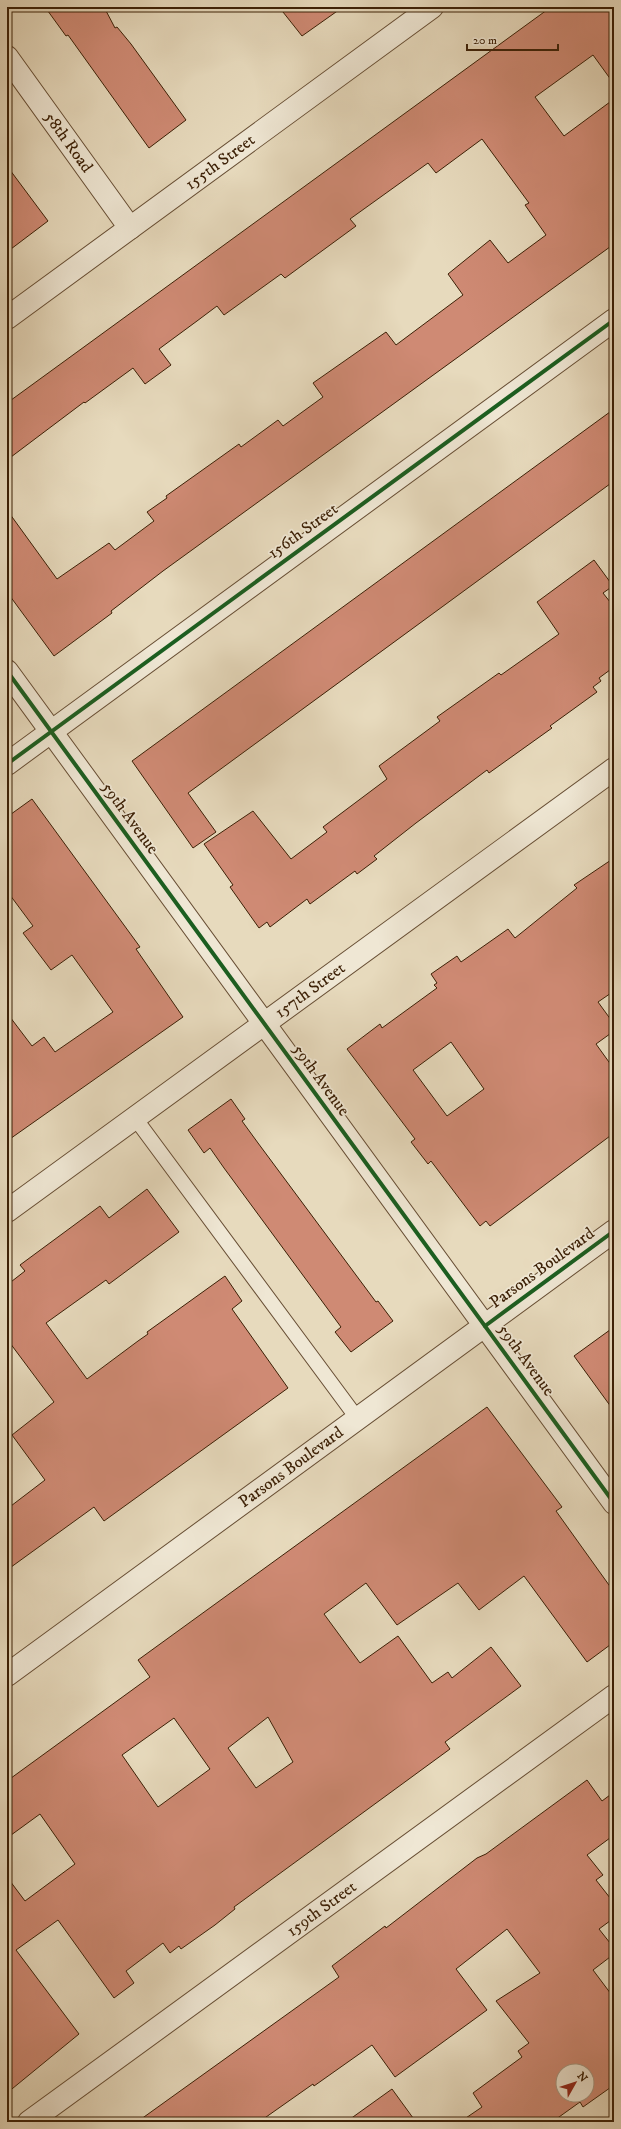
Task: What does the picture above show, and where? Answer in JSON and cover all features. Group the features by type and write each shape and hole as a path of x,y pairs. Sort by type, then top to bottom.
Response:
{"street":[{"name":"155th Street","path":"7,318 424,9"},
{"name":"58th Road","path":"7,57 130,228"},
{"name":"156th Street","path":"7,764 614,320"},
{"name":"59th Avenue","path":"7,672 614,1503"},
{"name":"157th Street","path":"7,1211 614,769"},
{"name":"Parsons Boulevard","path":"7,1675 614,1231"},
{"name":"159th Street","path":"29,2122 614,1696"}],"lane":[{"path":"135,1118 357,1418"}],"building":[{"path":"45,7 104,7 115,28 117,27 131,44 186,120 149,148 68,35 66,36"},
{"path":"279,7 343,7 302,36"},
{"path":"551,7 614,7 614,84 593,55 535,97 564,136 614,99 614,244 163,571 111,611 112,613 54,656 7,592 7,510 57,579 109,543 115,550 154,521 147,512 167,498 166,496 239,444 241,447 278,420 283,426 323,397 313,383 386,332 396,345 463,295 448,274 490,240 508,263 546,235 525,205 529,203 482,139 436,173 428,163 350,219 356,226 285,278 281,274 224,315 217,306 159,349 171,365 145,384 133,368 85,403 84,402 7,460 7,403"},
{"path":"7,166 48,221 7,252"},
{"path":"614,409 614,481 188,793 216,832 193,848 132,761"},
{"path":"594,560 613,586 603,593 614,607 614,667 599,678 601,681 593,687 597,692 550,726 552,728 489,773 487,770 416,823 374,856 377,859 357,874 355,871 310,904 307,899 270,927 267,922 259,928 230,887 233,885 204,844 253,811 291,859 327,832 323,827 387,779 379,766 440,721 437,717 499,673 501,675 559,634 537,602"},
{"path":"32,799 140,947 136,949 183,1017 7,1141 7,1013 32,1046 44,1037 55,1052 113,1012 72,955 51,970 23,933 33,926 7,891 7,817"},
{"path":"614,858 614,991 598,1002 614,1024 614,1031 596,1044 614,1069 614,1133 490,1226 486,1221 480,1226 431,1161 428,1164 411,1142 415,1139 347,1049 380,1024 382,1028 437,988 434,985 437,983 431,974 457,956 461,962 508,929 515,938 577,888 574,885","holes":["451,1042 484,1089 447,1116 413,1070"]},
{"path":"231,1099 245,1119 242,1121 258,1143 376,1302 378,1301 393,1321 351,1352 335,1332 341,1327 210,1148 204,1153 188,1130"},
{"path":"147,1189 179,1232 109,1284 106,1280 46,1323 87,1379 148,1334 147,1332 225,1276 242,1301 232,1309 288,1388 104,1521 94,1507 7,1570 7,1509 45,1480 12,1435 54,1402 7,1339 7,1285 25,1271 20,1265 100,1206 109,1218"},
{"path":"614,1327 614,1411 574,1356"},
{"path":"487,1407 562,1507 556,1511 614,1592 614,1642 587,1662 524,1576 479,1610 458,1583 397,1625 366,1583 324,1614 360,1663 398,1636 432,1683 448,1672 452,1678 491,1647 521,1686 445,1742 450,1749 234,1907 235,1909 215,1925 181,1949 179,1946 170,1953 163,1943 126,1971 134,1983 114,1998 58,1920 16,1950 79,2034 7,2093 7,1877 25,1901 75,1864 40,1814 7,1838 7,1781 150,1677 138,1660","holes":["268,1717 293,1762 256,1788 228,1748","174,1718 210,1769 158,1807 122,1755"]},
{"path":"587,1780 602,1801 614,1792 614,1835 587,1855 603,1875 596,1880 614,1903 614,1918 599,1929 614,1948 614,1954 593,1970 614,1998 614,2085 595,2098 595,2063 555,2063 555,2103 579,2103 552,2122 460,2122 482,2107 473,2093 522,2057 518,2051 529,2043 496,2001 540,1973 507,1929 456,1969 487,2010 395,2077 372,2045 314,2086 313,2084 259,2122 137,2122 339,1977 332,1966 385,1926 386,1928 477,1858 486,1854"},
{"path":"392,2089 416,2122 346,2122"},
{"path":"581,2103 589,2103 583,2107"}],"cycle path":[{"path":"7,764 614,320"},
{"path":"7,671 614,1503"},
{"path":"485,1326 614,1231"}]}
